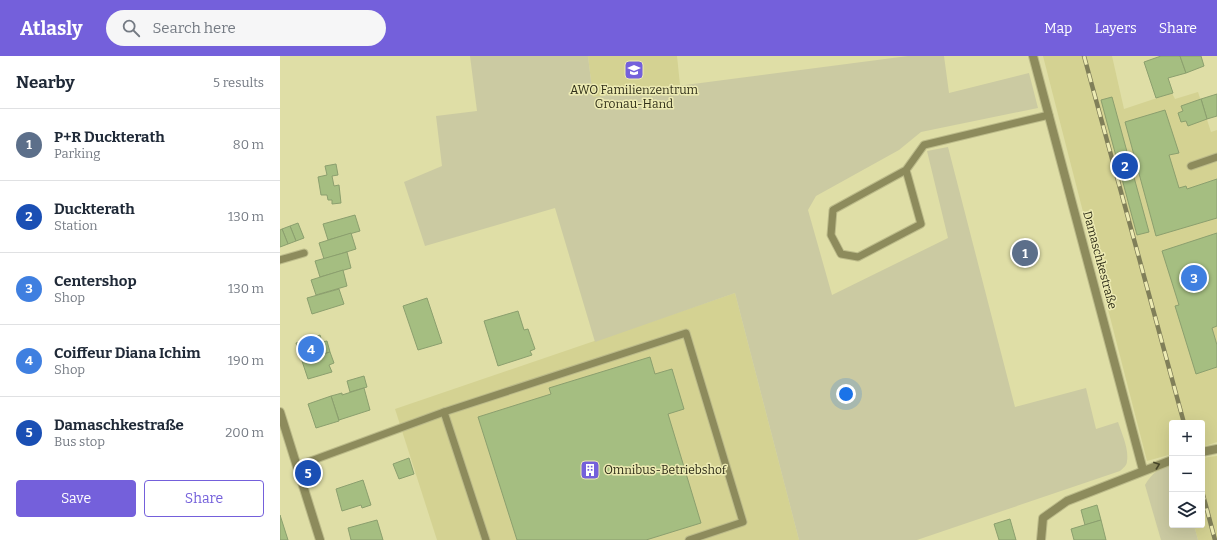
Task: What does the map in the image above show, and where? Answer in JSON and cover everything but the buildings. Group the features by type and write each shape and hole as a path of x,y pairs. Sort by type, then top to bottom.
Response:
{"street":[{"name":"Damaschkestraße","path":"1033,56 1143,470"},
{"path":"280,412 320,540"},
{"path":"1205,451 1217,449"},
{"path":"1041,540 1043,518 1067,501 1169,461"}],"lane":[{"path":"906,170 921,224 858,257 841,254 831,235 833,210 906,170 924,145 1049,116"},
{"path":"1191,166 1217,157"},
{"path":"280,260 304,253"},
{"path":"297,466 444,412 686,333 743,522 700,538 689,540"},
{"path":"444,412 486,540"}],"shaded area":[{"name":"AWO Familienzentrum Gronau-Hand","path":"588,56 677,56 680,85 593,97"},
{"path":"1043,56 1112,56 1124,109 1172,93 1175,99 1198,92 1211,132 1217,130 1217,442 1205,446 1205,420 1169,420 1169,455 1147,461"},
{"path":"735,293 799,540 437,540 395,409"},
{"path":"1217,456 1217,540 1198,540 1195,528 1205,528 1205,458"}],"green space":[{"path":"470,56 588,56 593,97 908,56 944,56 949,93 1029,73 1038,108 921,132 899,150 816,196 808,210 832,295 948,238 927,151 948,147 1015,407 1086,388 1096,429 1118,422 1127,452 1126,466 1120,471 917,540 799,540 735,293 595,342 555,208 425,246 404,182 442,166 436,116 477,111"},
{"path":"1169,466 1169,528 1195,528 1198,540 1161,540 1145,485 1156,472"}],"railway":[{"path":"1084,56 1183,420"},
{"path":"1202,492 1215,540"}],"place":[{"name":"AWO Familienzentrum Gronau-Hand","path":"634,70"},
{"name":"Duckterath","path":"1125,166"},
{"name":"P+R Duckterath","path":"1025,253"},
{"name":"Centershop","path":"1194,278"},
{"name":"Coiffeur Diana Ichim","path":"311,349"},
{"name":"Omnibus-Betriebshof","path":"590,470"},
{"name":"Damaschkestraße","path":"308,473"}]}
